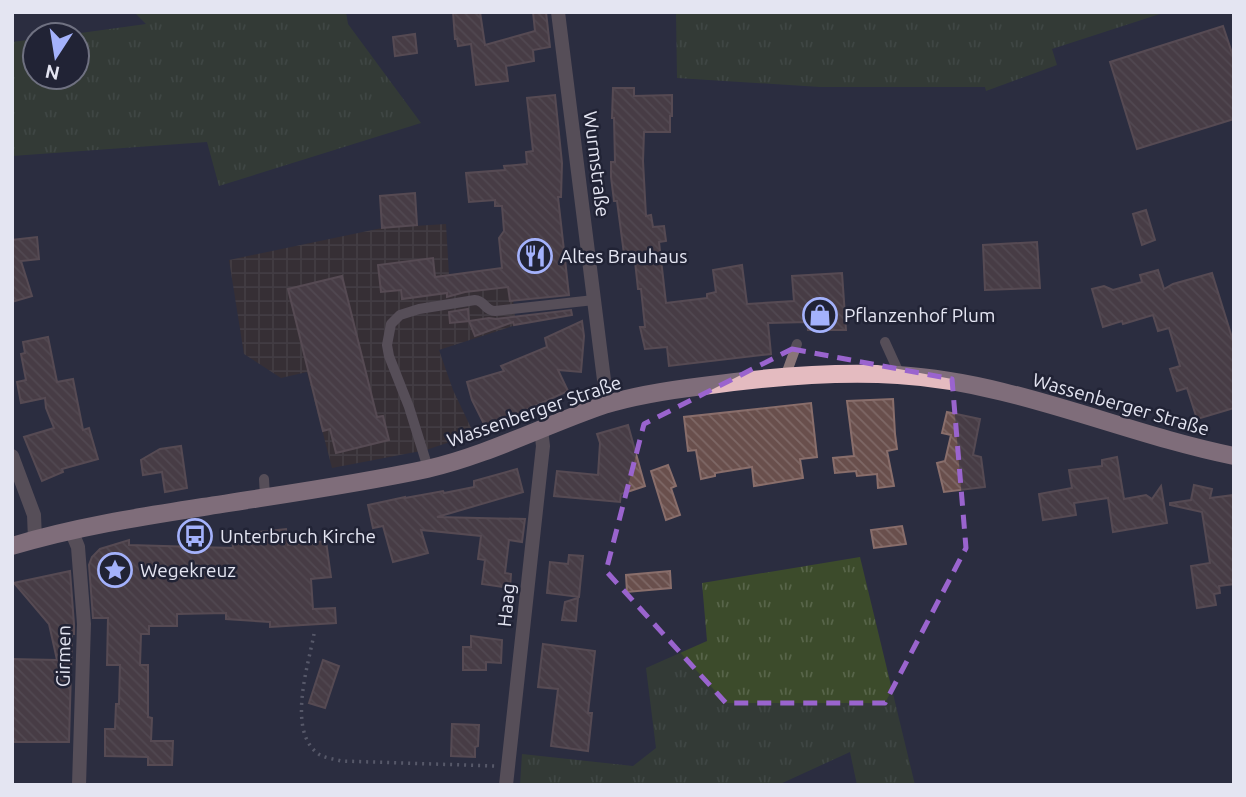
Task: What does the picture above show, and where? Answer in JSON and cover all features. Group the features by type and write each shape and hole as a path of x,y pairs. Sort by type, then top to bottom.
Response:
{"main road":[{"name":"Wassenberger Straße","path":"12,546 121,520 428,468 487,451 607,404 680,389 785,377 900,375 992,388 1119,426 1234,456"}],"street":[{"name":"Wurmstraße","path":"558,12 607,404"},
{"name":"Haag","path":"506,785 543,446 541,429"},
{"path":"12,456 34,515 35,539"},
{"name":"Girmen","path":"71,530 78,547 84,624 79,785"}],"lane":[{"path":"428,468 409,407 389,356 387,345 391,324 400,316 419,309 475,300 495,311 594,300"},
{"path":"884,342 900,375"},
{"path":"785,377 797,344"},
{"path":"264,478 265,497"}],"path":[{"path":"314,634 301,706 302,727 309,745 321,756 341,761 508,766"}],"highlighted area":[{"path":"792,349 952,379 966,548 885,703 726,703 606,571 644,424"}],"shaded area":[{"path":"446,224 449,275 496,269 512,291 516,325 439,350 453,390 474,434 426,450 332,468 307,372 281,378 244,354 229,260 382,228"}],"green space":[{"path":"134,12 346,12 348,24 421,123 219,186 207,142 12,156 12,42 21,41 21,91 91,91 91,32 146,24"},
{"path":"676,12 1166,12 1052,49 1057,65 986,91 985,87 820,87 677,78"},
{"path":"860,557 915,785 857,785 850,752 778,785 520,785 522,754 633,766 656,748 646,668 707,641 702,583"}],"building":[{"path":"453,12 480,12 485,45 535,31 533,12 546,12 550,47 533,50 534,61 506,66 508,81 476,85 471,44 458,46"},
{"path":"1223,26 1234,59 1234,119 1137,149 1110,62"},
{"path":"415,34 417,53 395,56 393,37"},
{"path":"613,88 634,88 634,96 672,95 670,132 644,132 643,161 646,216 651,215 653,227 664,226 666,241 659,242 666,303 707,298 707,294 716,292 713,270 742,265 747,304 794,301 792,276 842,273 846,330 808,330 807,322 768,323 771,354 669,366 667,347 645,349 640,327 645,327 641,289 638,289 634,252 624,254 611,177 611,162 615,162"},
{"path":"555,95 562,163 561,197 558,197 569,295 510,301 508,287 447,297 447,293 402,299 401,290 381,292 378,265 433,258 435,277 502,268 499,238 504,231 502,206 495,206 495,200 469,202 466,173 505,170 504,166 527,164 526,152 533,151 527,98"},
{"path":"415,193 417,225 382,228 380,196"},
{"path":"1146,210 1155,240 1142,245 1133,214"},
{"path":"37,237 39,259 21,261 32,296 12,302 12,240"},
{"path":"1037,242 1040,288 985,290 983,245"},
{"path":"1158,270 1164,289 1212,273 1234,344 1234,408 1197,419 1187,388 1177,391 1170,369 1180,366 1169,328 1158,331 1153,315 1103,327 1092,289 1104,286 1113,290 1142,282 1140,275"},
{"path":"342,276 377,417 383,416 389,440 336,453 330,429 323,431 288,289"},
{"path":"468,309 469,321 450,323 449,312"},
{"path":"571,310 572,315 514,325 513,322 475,336 469,321 496,319"},
{"path":"582,321 584,336 581,372 558,370 568,391 486,428 472,400 467,382 504,371 501,366 547,347 545,338"},
{"path":"48,337 57,382 73,379 83,430 89,428 98,459 62,469 63,472 42,481 24,437 54,428 45,398 21,403 17,382 26,380 21,354 25,353 23,342"},
{"path":"893,399 897,449 887,451 894,486 878,488 877,474 857,476 856,471 835,473 833,458 854,456 847,401"},
{"path":"811,403 817,457 800,459 803,478 754,486 752,467 715,473 715,476 701,479 696,450 688,451 684,417"},
{"path":"947,412 980,419 973,455 981,457 985,487 944,492 937,463 945,461 951,435 942,433"},
{"path":"628,425 645,486 621,494 620,502 554,496 557,471 598,475 600,443 597,434"},
{"path":"181,446 187,488 165,492 162,472 143,475 141,460 160,449"},
{"path":"1117,457 1124,499 1146,495 1152,499 1161,486 1167,523 1113,532 1108,498 1074,503 1076,515 1043,520 1039,494 1072,488 1069,470 1102,466 1102,460"},
{"path":"668,465 676,486 671,488 680,515 666,520 651,471"},
{"path":"517,469 523,492 437,517 525,519 522,542 509,540 505,573 511,574 510,588 482,584 485,560 478,559 481,536 421,530 428,553 393,562 383,526 373,528 368,505 474,487 474,481"},
{"path":"1194,485 1212,489 1210,498 1234,495 1234,584 1219,586 1220,593 1214,594 1216,605 1197,608 1191,566 1210,563 1202,512 1170,505 1191,500"},
{"path":"902,526 906,544 874,548 871,530"},
{"path":"286,529 288,545 326,541 331,577 311,579 313,609 335,608 336,623 270,627 270,622 226,619 226,613 177,614 177,626 149,626 149,634 141,634 140,665 148,665 151,741 173,741 172,765 148,765 148,757 105,756 105,729 115,729 120,665 107,665 108,618 93,618 89,565 92,557 100,549 129,540 129,545 233,548 232,535"},
{"path":"569,555 583,556 579,597 547,593 550,562 568,564"},
{"path":"70,571 74,634 69,742 12,742 12,659 57,660 49,624 14,583"},
{"path":"670,571 671,588 627,592 626,575"},
{"path":"578,598 576,621 562,620 565,602"},
{"path":"471,636 502,640 501,663 486,662 486,670 463,670 463,647 471,647"},
{"path":"543,644 595,651 588,713 592,713 588,751 551,746 558,689 538,687"},
{"path":"323,660 339,666 325,708 309,703"},
{"path":"452,724 479,725 475,757 451,756"}],"place":[{"name":"Altes Brauhaus","path":"535,256"},
{"name":"Pflanzenhof Plum","path":"820,315"},
{"name":"Unterbruch Kirche","path":"195,536"},
{"name":"Wegekreuz","path":"115,570"}]}
